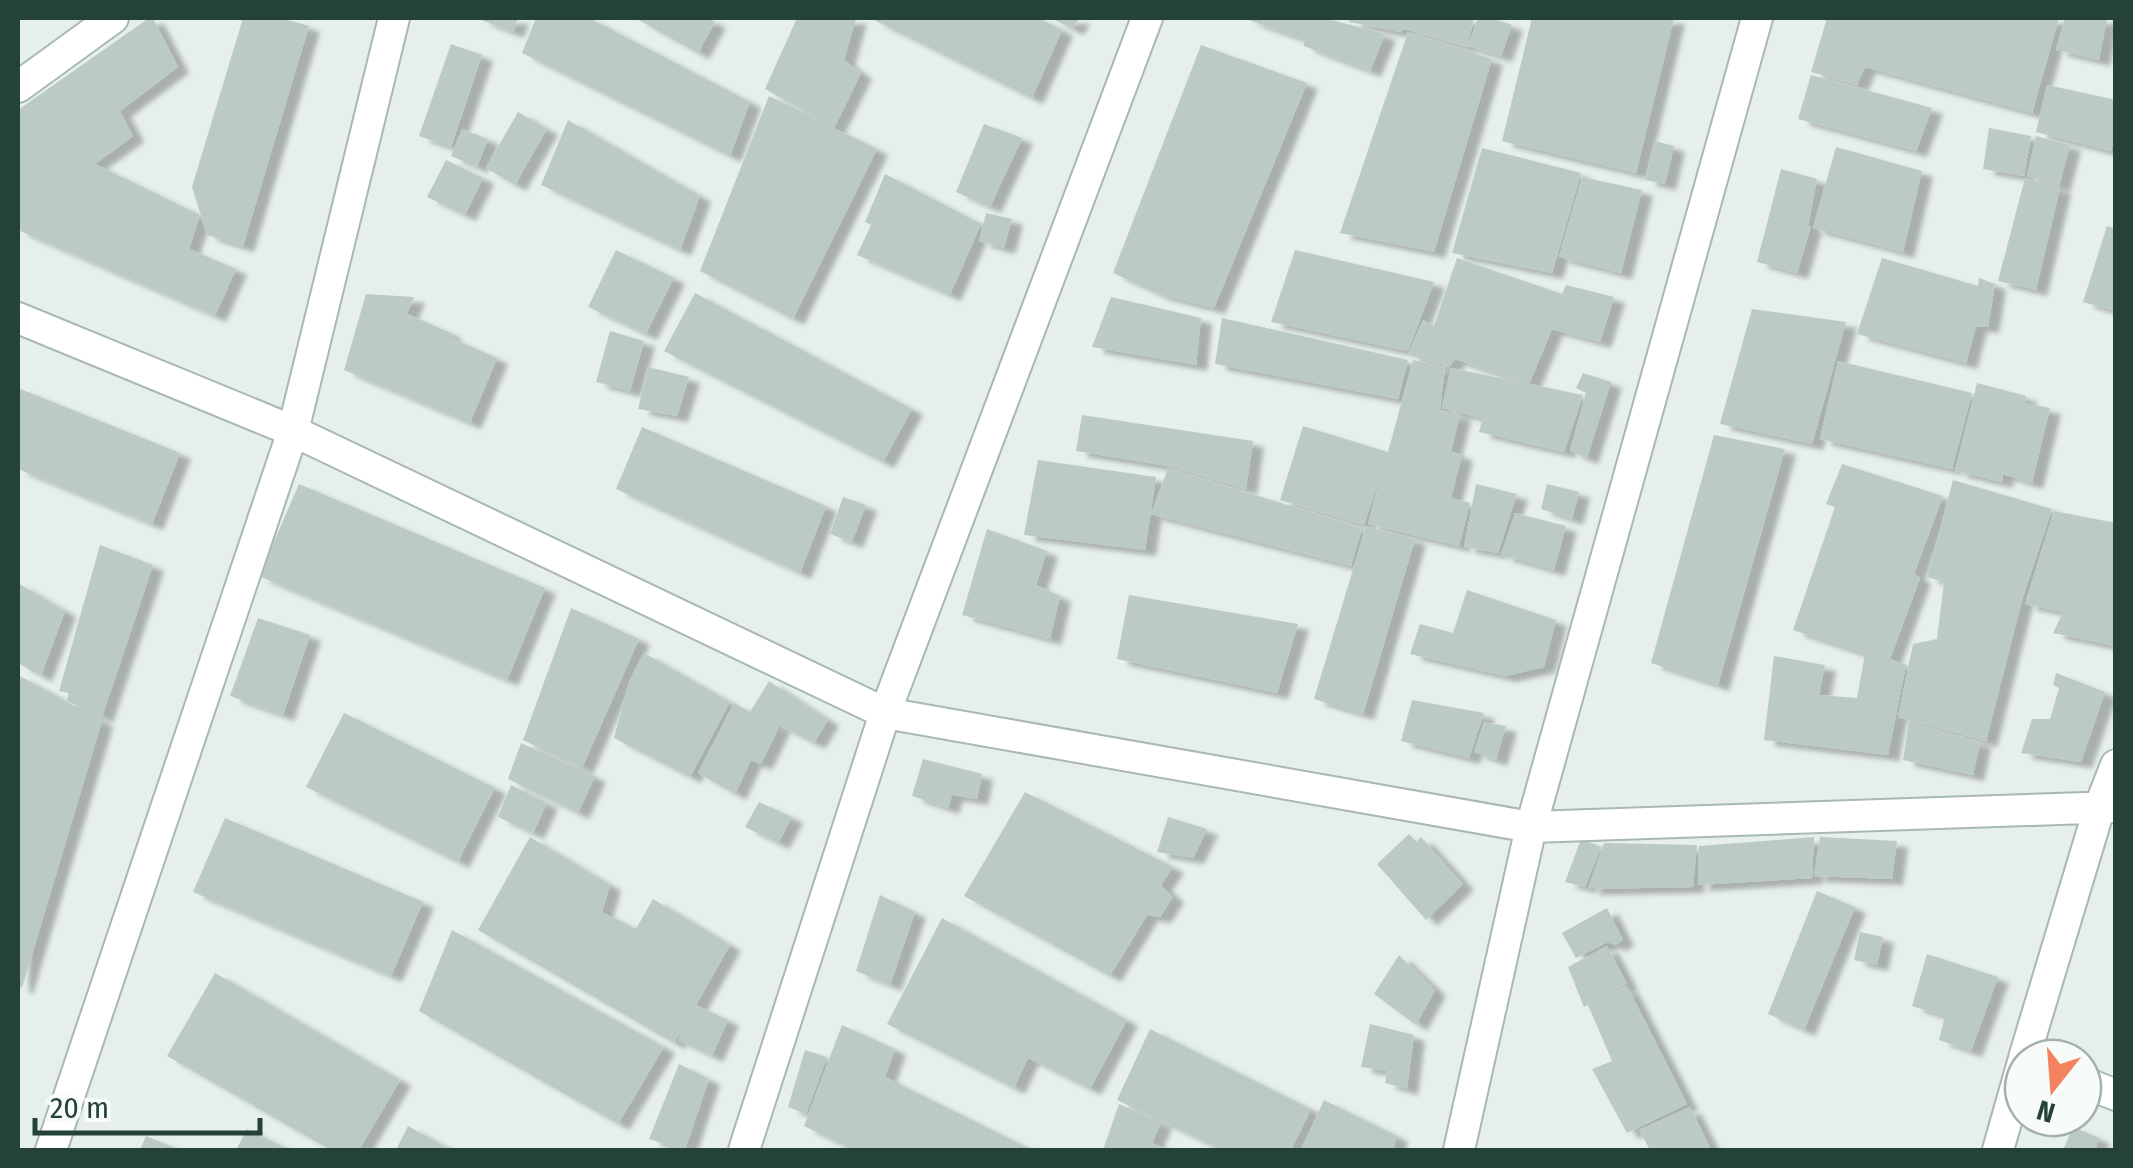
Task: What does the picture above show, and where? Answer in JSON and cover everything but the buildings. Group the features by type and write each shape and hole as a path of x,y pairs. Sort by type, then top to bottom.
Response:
{"street":[{"path":"18,87 113,18"},
{"path":"51,1150 293,431 394,18"},
{"path":"744,1150 885,713 1147,18"},
{"path":"1459,1150 1531,827 1757,18"},
{"path":"18,318 293,431 885,713 1531,827 2108,806"},
{"path":"2031,1038 2108,806 2116,765"}]}
